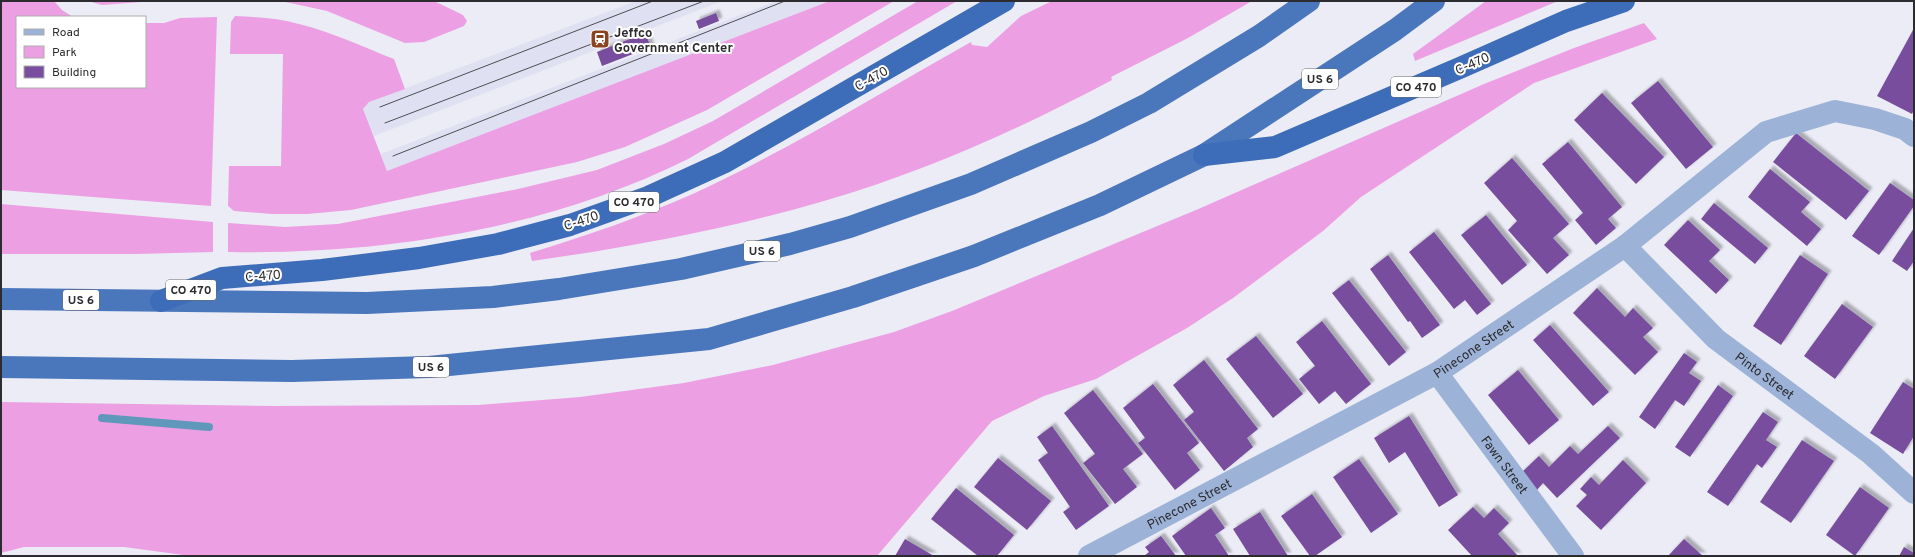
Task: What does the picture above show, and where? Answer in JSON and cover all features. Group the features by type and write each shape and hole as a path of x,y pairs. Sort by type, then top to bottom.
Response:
{"highway":[{"name":"C-470","path":"161,301 222,278 322,270 419,258 498,244 570,225 648,197 725,162 1004,1"},
{"name":"US 6","path":"1,299 367,303 493,297 559,289 681,270 790,244 850,227 971,184 1091,132 1149,103 1260,36 1309,1"},
{"name":"US 6","path":"1,367 285,371 429,367 709,339 853,297 974,256 1100,205 1204,155 1395,30 1434,1"},
{"name":"C-470","path":"1204,155 1274,147 1462,67 1566,20 1624,1"}],"street":[{"name":"Pinecone Street","path":"1089,556 1437,373 1626,246 1766,132 1835,111 1875,119 1905,129 1914,136"},
{"name":"Pinto Street","path":"1626,246 1716,338 1870,454 1914,493"},
{"name":"Fawn Street","path":"1437,373 1573,556"}],"shaded area":[{"path":"636,1 722,1 374,136 363,109 369,102"},
{"path":"776,1 830,1 387,171 381,154"}],"green space":[{"path":"1,1 54,1 62,10 71,16 16,16 16,88 146,88 146,23 164,23 180,18 217,17 211,206 1,190"},
{"path":"88,1 154,1 102,5"},
{"path":"281,1 434,1 463,15 467,21 464,26 424,42 405,43 327,11"},
{"path":"830,1 894,1 707,110 625,147 577,162 351,210 307,214 272,214 234,211 228,206 229,166 281,166 283,54 230,54 231,22 235,16 275,19 311,27 394,59 405,89 369,102 363,109 387,171"},
{"path":"918,1 957,1 688,159 634,183 579,203 522,220 464,233 346,249 287,252 228,252 228,223 285,227 338,224 518,189 597,170 664,144 713,121"},
{"path":"1052,1 1252,1 1188,38 1111,77 1112,80 1042,116 971,148 898,177 824,201 715,229 605,250 532,261 530,253 634,218 675,202 730,176 800,139 971,42 972,45 987,47 1021,16"},
{"path":"1486,1 1558,1 1415,61 1413,54"},
{"path":"1644,23 1657,39 1534,83 1361,197 1323,231 1233,298 1187,328 1096,379 1044,396 992,421 877,556 191,556 124,547 24,547 1,553 1,402 273,406 478,405 580,397 684,383 773,365 894,332 952,311 1196,210 1484,84 1574,48"},
{"path":"1,204 213,222 213,252 136,254 1,254"}],"building":[{"path":"716,13 719,21 699,29 696,21"},
{"path":"1913,30 1914,110 1912,114 1877,96"},
{"path":"645,33 651,47 602,66 597,52"},
{"path":"1658,81 1713,147 1686,169 1631,103"},
{"path":"1602,93 1664,157 1636,184 1574,120"},
{"path":"1796,133 1869,191 1846,220 1773,162"},
{"path":"1568,142 1622,207 1608,219 1616,228 1596,245 1575,220 1583,213 1542,164"},
{"path":"1512,158 1569,224 1553,238 1569,255 1547,274 1508,230 1517,221 1484,183"},
{"path":"1770,169 1810,202 1801,212 1821,229 1807,246 1748,197"},
{"path":"1890,183 1914,200 1914,206 1879,255 1852,236"},
{"path":"1714,203 1768,248 1755,264 1701,219"},
{"path":"1486,215 1527,265 1502,285 1461,235"},
{"path":"1688,220 1720,250 1709,261 1729,280 1716,294 1664,245"},
{"path":"1914,228 1914,261 1907,271 1892,261"},
{"path":"1434,232 1491,304 1477,315 1465,300 1454,309 1409,252"},
{"path":"1388,255 1440,325 1422,338 1410,321 1408,322 1370,269"},
{"path":"1800,255 1828,274 1781,345 1753,326"},
{"path":"1349,280 1406,352 1389,366 1332,293"},
{"path":"1597,288 1625,317 1633,308 1653,328 1643,337 1658,352 1635,375 1573,313"},
{"path":"1842,304 1873,327 1835,379 1804,356"},
{"path":"1322,321 1371,384 1346,404 1335,391 1319,404 1299,379 1315,366 1296,342"},
{"path":"1550,325 1609,392 1593,406 1533,340"},
{"path":"1256,336 1303,394 1273,418 1226,359"},
{"path":"1684,353 1697,362 1689,373 1701,381 1684,406 1675,400 1655,429 1639,417"},
{"path":"1204,360 1258,429 1247,438 1253,447 1224,471 1184,420 1194,412 1173,385"},
{"path":"1518,370 1559,420 1529,445 1488,395"},
{"path":"1903,382 1914,389 1914,436 1903,454 1870,433"},
{"path":"1153,384 1199,443 1187,453 1200,470 1175,490 1138,443 1145,438 1123,408"},
{"path":"1718,385 1733,396 1690,457 1675,447"},
{"path":"1093,390 1143,454 1123,469 1137,487 1115,504 1083,463 1095,454 1064,413"},
{"path":"1763,412 1778,422 1766,440 1777,447 1762,468 1757,464 1728,506 1707,492"},
{"path":"1409,416 1458,495 1439,507 1405,452 1389,463 1374,438"},
{"path":"1052,426 1109,506 1076,530 1063,512 1070,507 1038,460 1048,453 1037,437"},
{"path":"1608,426 1620,438 1557,498 1543,483 1537,490 1521,473 1539,456 1549,467 1570,446 1578,454"},
{"path":"1802,440 1834,461 1791,523 1760,502"},
{"path":"998,458 1051,501 1027,530 974,487"},
{"path":"1359,459 1398,514 1371,533 1333,477"},
{"path":"1623,460 1646,483 1601,530 1576,506 1587,495 1580,489 1591,477 1599,485"},
{"path":"1860,487 1889,508 1855,556 1826,535"},
{"path":"956,488 1014,535 997,556 978,556 931,519"},
{"path":"1312,494 1342,537 1315,556 1310,556 1281,516"},
{"path":"1473,507 1484,518 1494,508 1509,523 1498,534 1518,556 1472,556 1448,530"},
{"path":"1211,508 1225,528 1215,535 1229,556 1186,556 1172,536"},
{"path":"1260,512 1288,556 1250,556 1233,529"},
{"path":"1161,536 1176,556 1144,556 1149,552 1145,547"},
{"path":"905,539 934,556 895,556"},
{"path":"1684,539 1703,556 1668,556"},
{"path":"1904,547 1914,553 1914,556 1899,556"}],"waterway":[{"path":"102,418 209,427"}],"tram line":[{"path":"380,107 653,1"},
{"path":"385,123 704,1"},
{"path":"393,156 785,1"}],"place":[{"name":"Jeffco Government Center","path":"600,39"}]}
